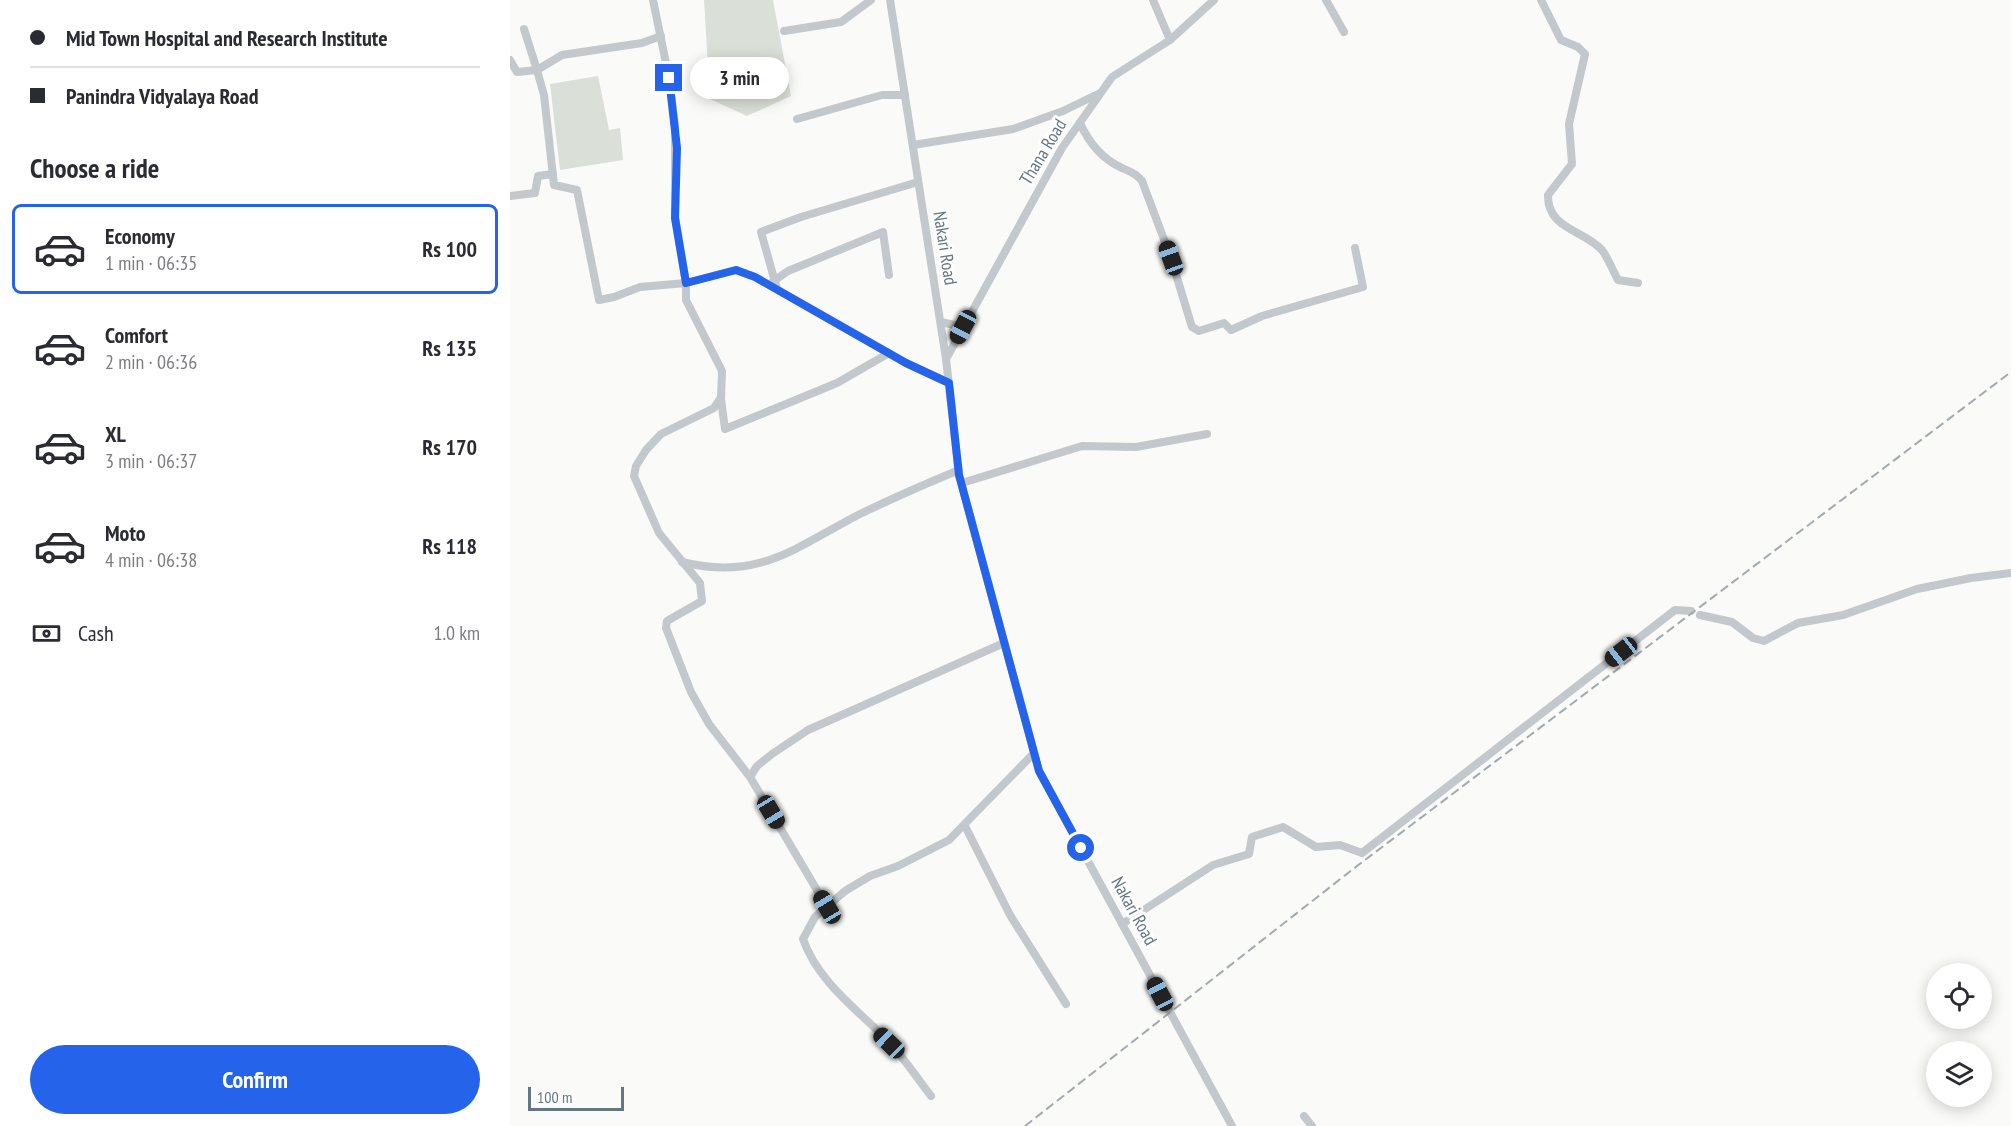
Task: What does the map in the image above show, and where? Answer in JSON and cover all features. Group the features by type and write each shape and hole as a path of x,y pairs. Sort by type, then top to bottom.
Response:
{"street":[{"path":"653,0 675,126 675,218 686,283 686,300 722,371 721,399 725,429 837,383 889,353"},
{"path":"784,31 841,22 871,0"},
{"name":"Nakari Road","path":"890,0 946,359 959,470 1039,771 1232,1126"},
{"path":"1153,0 1170,40"},
{"name":"Thana Road","path":"946,359 1062,148 1112,77 1170,40 1214,0"},
{"path":"1326,0 1344,32"},
{"path":"1541,0 1561,40 1582,50 1585,61 1575,89 1569,123 1572,164 1548,195 1549,207 1562,225 1602,250 1618,280 1638,283"},
{"path":"524,29 544,95 554,185 578,190 599,300 640,287 686,283 736,270 773,285 889,353 949,383"},
{"path":"510,60 517,72 537,70 562,55 642,43 661,36"},
{"path":"913,145 1013,129 1063,111 1101,93"},
{"path":"797,118 882,95 905,95"},
{"path":"1080,123 1096,150 1120,168 1137,174 1142,181 1171,258 1192,327 1199,331 1224,323 1231,330 1262,316 1363,287 1354,248"},
{"path":"510,196 535,193 538,176 553,174"},
{"path":"773,285 761,232 801,217 918,182"},
{"path":"773,285 814,260 883,232 889,275"},
{"path":"940,322 963,327"},
{"path":"721,399 714,408 662,434 646,450 636,466 634,476 659,534 700,583 702,601 667,621 666,628 691,692 705,716 750,777 827,907"},
{"path":"962,483 1082,446 1136,447 1208,434"},
{"path":"682,562 709,569 780,558 878,506 959,470"},
{"path":"1700,615 1732,622 1753,638 1764,640 1798,623 1843,615 1917,590 1971,578 2011,573"},
{"path":"1122,924 1213,865 1249,854 1252,837 1283,827 1316,847 1340,845 1362,853 1675,610 1691,611"},
{"path":"750,777 757,766 808,730 1005,643"},
{"path":"931,1096 889,1043 836,991 802,939 815,917 853,886 949,840 1002,783 1034,753"},
{"path":"964,826 1010,915 1066,1004"},
{"path":"1304,1116 1312,1126"}],"shaded area":[{"path":"704,0 773,0 791,96 747,116 710,99"},
{"path":"598,76 609,130 620,128 623,160 560,170 550,84"}],"railway":[{"path":"1025,1126 1357,866 2011,372"}],"route":[{"path":"669,78 677,148 675,218 686,283 736,270 755,277 906,363 949,383 959,475 1039,771 1081,848"}]}
